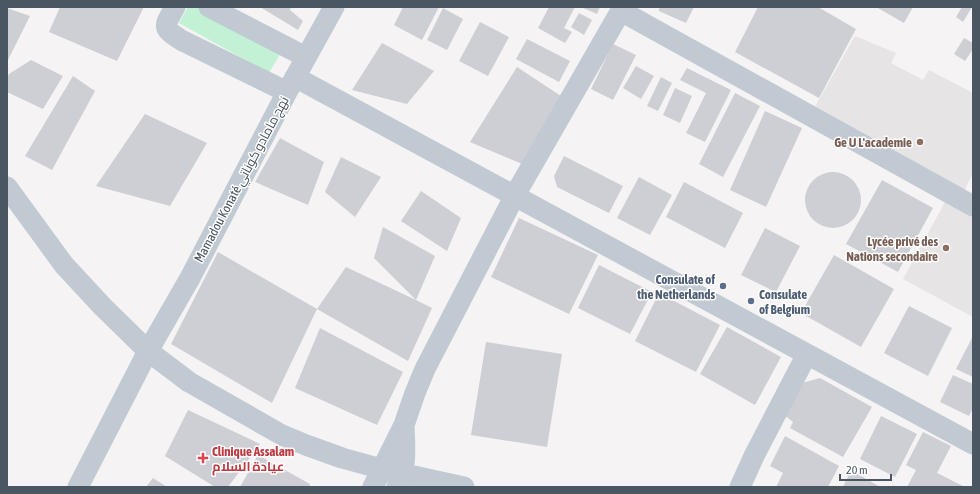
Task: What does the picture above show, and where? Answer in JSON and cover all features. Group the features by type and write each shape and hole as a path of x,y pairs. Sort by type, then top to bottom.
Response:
{"street":[{"path":"175,7 166,23 166,27 168,31 181,40 291,85 515,195 973,444"},
{"path":"209,7 306,57"},
{"name":"Mamadou Konaté نهج مامادو كوناتي","path":"78,487 148,351 190,278 291,85 334,7"},
{"path":"377,478 404,425 425,370 515,195 622,9 973,206"},
{"path":"7,187 64,265 103,307 148,351 189,382 282,435 342,458 377,478 464,487"},
{"path":"740,487 754,456 807,354"},
{"path":"400,481 405,451 404,425"}],"shaded area":[{"name":"Ge U L'academie","path":"855,36 896,53 891,63 923,80 929,70 973,93 973,172 963,194 812,112"},
{"name":"Lycée privé des Nations secondaire","path":"945,202 973,217 973,317 903,279"}],"green space":[{"path":"188,7 205,7 283,49 269,73 179,23"}],"building":[{"path":"60,7 144,7 117,61 49,32"},
{"path":"260,7 291,7 290,10 303,21 298,30"},
{"path":"403,7 439,7 422,40 394,25"},
{"path":"549,7 575,7 564,28 572,32 565,43 538,28"},
{"path":"581,7 600,7 597,14"},
{"path":"659,7 694,7 686,23 659,11"},
{"path":"758,7 818,7 856,29 819,98 735,52"},
{"path":"876,7 913,7 904,23"},
{"path":"962,7 972,7 963,22 956,17"},
{"path":"7,8 30,16 7,62"},
{"path":"443,8 463,19 447,50 427,40"},
{"path":"579,13 592,20 584,35 571,27"},
{"path":"480,22 509,37 488,76 459,61"},
{"path":"964,38 973,43 973,49 965,61 954,54"},
{"path":"527,39 570,61 559,82 516,59"},
{"path":"382,43 434,71 407,104 352,90"},
{"path":"613,44 636,55 613,100 591,89"},
{"path":"31,60 63,76 43,109 7,92 7,78 9,74"},
{"path":"636,66 654,76 641,99 623,88"},
{"path":"517,67 561,96 522,164 470,142"},
{"path":"687,68 731,90 705,142 686,133 706,93 680,80"},
{"path":"73,76 95,91 52,170 25,156"},
{"path":"661,77 672,83 658,111 647,106"},
{"path":"675,88 692,96 680,123 663,115"},
{"path":"735,93 760,106 723,177 699,164"},
{"path":"765,111 802,128 766,207 730,190"},
{"path":"145,114 207,143 170,206 96,186"},
{"path":"280,138 324,162 308,205 255,182"},
{"path":"564,156 623,186 609,213 557,187 554,176"},
{"path":"341,157 381,177 355,217 325,192"},
{"path":"833,172 844,174 853,180 859,189 861,200 859,211 853,220 844,226 833,228 822,226 813,220 807,211 805,200 807,189 813,180 822,174"},
{"path":"639,177 672,195 650,235 617,218"},
{"path":"882,180 933,208 898,272 846,244"},
{"path":"684,182 743,213 725,248 666,217"},
{"path":"421,191 461,218 447,251 401,221"},
{"path":"519,218 598,255 569,314 491,277"},
{"path":"383,227 435,256 416,300 374,258"},
{"path":"765,228 800,246 776,292 741,275"},
{"path":"218,252 317,309 272,403 171,344"},
{"path":"834,255 894,289 861,347 801,313"},
{"path":"599,265 652,292 630,334 578,308"},
{"path":"346,267 432,308 408,361 317,309"},
{"path":"659,293 720,325 696,372 635,341"},
{"path":"909,306 952,328 928,376 884,353"},
{"path":"727,327 781,357 755,405 700,374"},
{"path":"320,328 403,372 377,425 295,388"},
{"path":"973,336 973,377 956,369"},
{"path":"486,342 562,354 547,447 471,435"},
{"path":"953,375 973,384 973,408 969,416 940,402"},
{"path":"820,378 872,407 843,457 790,428 793,422 784,415 802,383"},
{"path":"188,410 260,444 228,487 215,487 165,456"},
{"path":"881,416 917,434 895,477 860,459"},
{"path":"923,432 951,446 937,473 965,487 907,487 916,470 906,465"},
{"path":"785,436 839,466 828,487 776,487 783,473 770,466"},
{"path":"258,455 310,484 309,487 240,487"},
{"path":"851,470 880,487 843,487"},
{"path":"153,478 167,487 146,487"}],"place":[{"name":"Ge U L'academie","path":"920,142"},
{"name":"Lycée privé des Nations secondaire","path":"946,248"},
{"name":"Consulate of the Netherlands","path":"723,286"},
{"name":"Consulate of Belgium","path":"751,301"},
{"name":"Clinique Assalam عيادة السلام","path":"203,458"}]}
